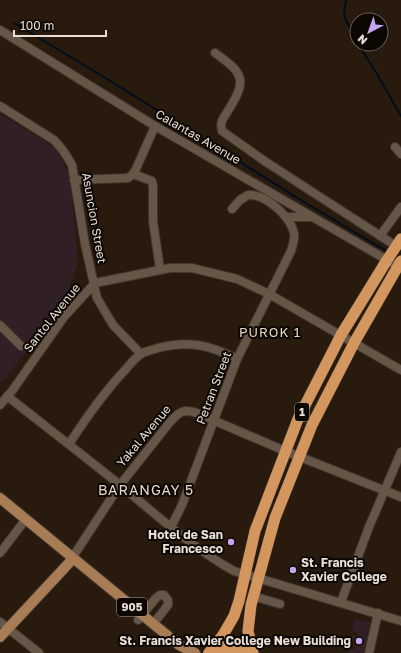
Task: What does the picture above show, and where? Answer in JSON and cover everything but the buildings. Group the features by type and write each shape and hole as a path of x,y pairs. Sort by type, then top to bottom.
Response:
{"highway":[{"name":"1","path":"209,653 223,635 234,616 239,601 255,531 298,419 342,335 398,242"},
{"name":"1","path":"253,653 248,632 248,621 253,596 275,518 312,425 354,343 400,265"},
{"path":"366,294 378,301"},
{"name":"1","path":"209,653 227,648 246,653"}],"main road":[{"name":"905","path":"0,498 70,560 140,617 177,653"},
{"name":"905","path":"0,504 25,521"},
{"path":"0,637 4,625 70,560"},
{"name":"905","path":"140,617 153,624 179,645 195,653"}],"street":[{"name":"Calantas Avenue","path":"0,30 155,126 387,260 400,265"},
{"path":"215,53 238,72 241,81 240,91 221,120 220,126 222,131 266,162 380,236 398,242"},
{"name":"Asuncion Street","path":"0,106 54,140 61,147 72,166 88,259 95,283 97,298 113,325 141,354"},
{"path":"74,180 128,178 133,174 155,126"},
{"path":"395,147 401,154"},
{"path":"133,174 152,181 153,220 160,269"},
{"path":"232,209 245,196 252,195 259,196 271,203 286,217 312,216"},
{"path":"380,236 401,207"},
{"name":"Petran Street","path":"170,526 182,505 237,359 291,251 294,242 294,233 286,217"},
{"name":"Santol Avenue","path":"0,405 12,391 64,317 95,283 170,268 192,268 237,279 269,294 401,370"},
{"path":"0,325 21,346"},
{"path":"69,444 113,383 141,354 171,345 193,345 217,349 237,359"},
{"path":"7,396 170,526 223,565 234,571 401,621"},
{"name":"Yakal Avenue","path":"70,560 120,485 177,414 184,410 192,411 285,452 401,497"},
{"path":"341,602 369,527 401,452"},
{"path":"0,553 25,521"},
{"path":"140,617 158,596 166,596 168,605 153,624"},
{"path":"253,596 280,604"},
{"path":"369,653 378,613"},
{"path":"4,625 39,653"}],"shaded area":[{"path":"0,114 56,148 70,177 78,263 66,299 2,383 0,381"},
{"path":"354,619 370,622 364,653 348,653 349,649 354,650 359,641 349,642 350,635 357,636 358,633 353,630"}],"waterway":[{"path":"346,0 344,14 349,26"},
{"path":"14,23 99,74 304,202 388,252"},
{"path":"363,52 401,116"}],"place":[{"name":"Hotel de San Francesco","path":"231,542"},
{"name":"St. Francis Xavier College","path":"293,570"},
{"name":"St. Francis Xavier College New Building","path":"359,641"}],"district":[{"name":"PUROK 1","path":"270,332"},
{"name":"BARANGAY 5","path":"146,490"}]}
